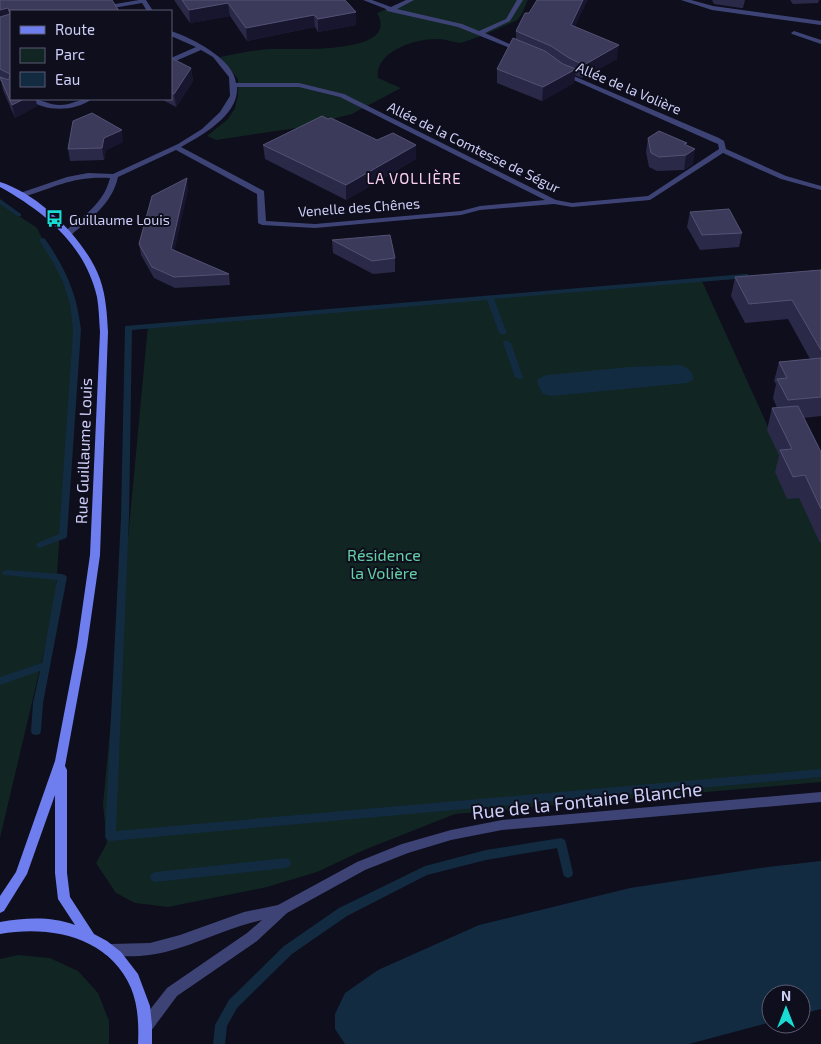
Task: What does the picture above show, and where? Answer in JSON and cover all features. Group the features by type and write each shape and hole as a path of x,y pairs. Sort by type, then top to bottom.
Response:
{"street":[{"path":"91,10 143,0"},
{"path":"366,0 390,10 448,22 480,33 530,55"},
{"path":"390,10 411,0"},
{"path":"480,33 508,20 520,0"},
{"path":"684,0 712,8 821,23"},
{"path":"23,195 72,177 84,175 114,176 175,147 215,124 227,111 233,98 235,84 232,75 225,66 201,47 172,33"},
{"path":"794,33 820,40"},
{"path":"172,61 201,47"},
{"name":"Allée de la Volière","path":"553,65 565,75 716,140 721,143 723,150 797,183 821,188"},
{"name":"Allée de la Comtesse de Ségur","path":"235,84 298,85 342,95 554,202 572,205 650,198 723,150"},
{"path":"34,100 50,107 62,108 85,100"},
{"name":"Venelle des Chênes","path":"175,147 261,194 262,223 315,226 461,213 480,208 554,202"},
{"path":"68,232 107,200 113,186 114,176"},
{"name":"Rue Guillaume Louis","path":"0,184 23,195 68,232 86,258 101,296 104,332 95,555 82,646 61,760 21,874 0,907"},
{"name":"Rue Guillaume Louis","path":"61,760 60,873 64,899 89,936"},
{"name":"Rue de la Fontaine Blanche","path":"146,1026 172,992 252,937 283,910 361,866 406,848 451,835 502,825 821,797"},
{"name":"Rue de la Fontaine Blanche","path":"110,950 150,949 180,942 244,918 283,910"},
{"path":"0,928 36,924 63,928 89,936 110,950 129,971 141,997 146,1026 145,1044"}],"green space":[{"path":"407,0 528,0 517,20 479,37 460,43 441,39 429,39 399,48 383,60 378,78 401,88 352,114 297,128 216,140 207,136 228,119 235,108 238,95 238,79 220,57 269,49 319,49 359,43 374,37 380,27 377,13"},
{"path":"0,203 37,228 75,305 55,605 0,838"},
{"name":"Résidence la Volière","path":"702,281 821,544 821,782 455,814 364,850 317,872 267,887 168,907 135,903 116,893 96,863 107,843 103,805 148,325"},
{"path":"18,955 50,958 78,971 98,993 109,1021 109,1044 0,1044 0,959"}],"water":[{"path":"680,365 689,370 693,380 687,383 552,396 543,394 538,385 538,379 546,375 629,367"},
{"path":"821,861 821,1009 811,1012 811,984 761,984 761,1025 689,1044 345,1044 335,1029 335,1014 345,993 378,970 479,925 630,888"}],"building":[{"path":"0,0 112,0 118,10 10,10 10,14 8,8 0,10"},
{"path":"182,0 345,0 356,12 318,19 314,15 246,28 228,3 189,10"},
{"path":"537,0 583,0 571,25 619,45 584,65 551,46 516,31 525,13 529,13"},
{"path":"10,14 10,74 0,69 0,17"},
{"path":"513,38 545,51 563,64 576,69 543,87 497,69"},
{"path":"172,58 191,68 174,94 172,93"},
{"path":"10,74 10,100 22,100 12,105 0,77 9,80"},
{"path":"92,113 122,130 104,138 102,148 68,149 73,121"},
{"path":"322,116 328,119 331,118 377,140 393,133 416,145 346,185 263,145"},
{"path":"659,131 687,143 684,144 695,149 686,155 659,157 651,153 648,138"},
{"path":"187,178 171,249 229,274 174,277 152,267 139,244 152,196"},
{"path":"729,209 742,233 702,235 690,212"},
{"path":"390,235 395,258 372,261 332,240"},
{"path":"821,270 821,350 792,300 749,304 735,277"},
{"path":"821,358 821,397 788,400 777,379 787,378 779,362"},
{"path":"798,406 821,452 821,509 805,475 793,477 780,450 792,449 772,408"}],"waterway":[{"path":"0,201 19,215"},
{"path":"40,545 63,536 77,330 76,316 67,282 43,240"},
{"path":"745,276 128,328 125,517 110,836 821,773"},
{"path":"490,298 503,333"},
{"path":"507,343 519,377"},
{"path":"7,573 62,577 46,665"},
{"path":"0,681 46,665"},
{"path":"36,731 38,703 46,665"},
{"path":"219,1044 221,1025 233,1004 288,950 343,912 425,871 486,855 561,843 568,873"},
{"path":"155,877 286,863"}],"place":[{"name":"Guillaume Louis","path":"55,219"}],"district":[{"name":"LA VOLLIÈRE","path":"414,178"}]}
